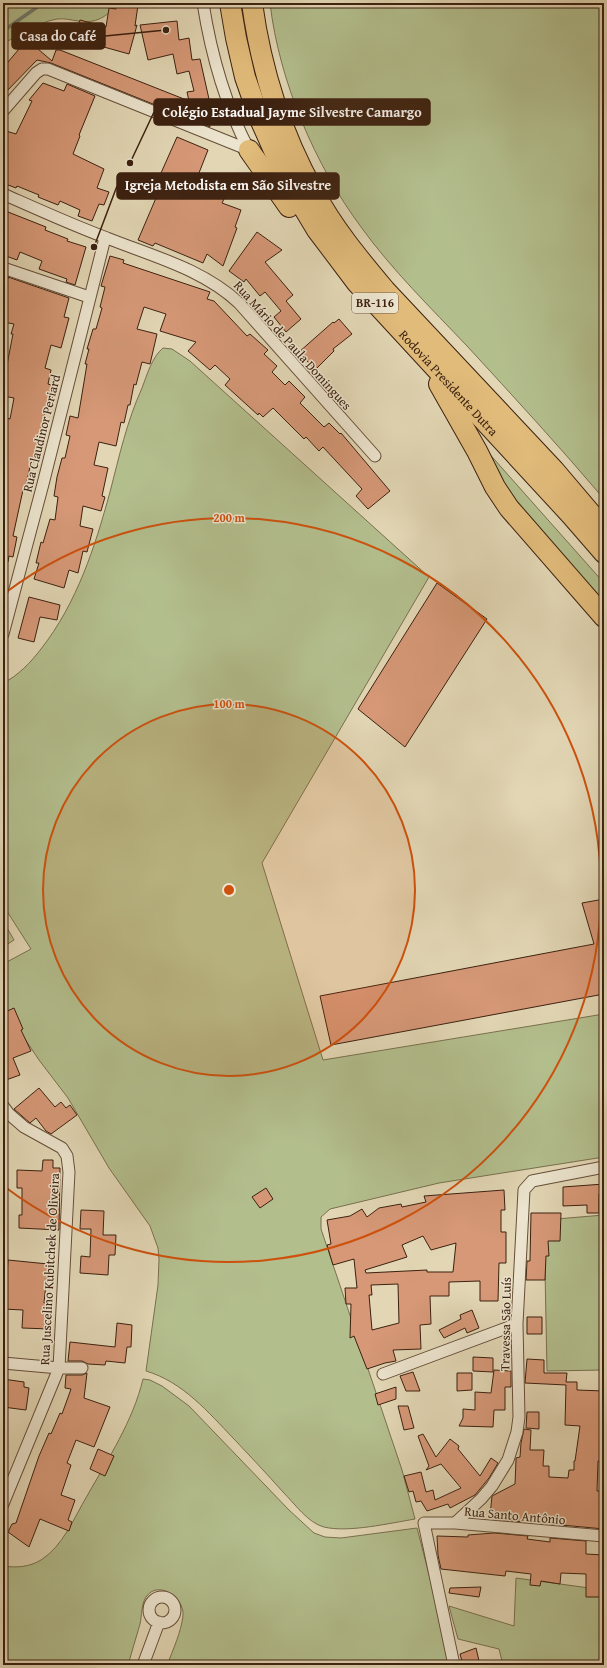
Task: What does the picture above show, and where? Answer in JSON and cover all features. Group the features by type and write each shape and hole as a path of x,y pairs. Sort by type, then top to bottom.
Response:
{"highway":[{"name":"Rodovia Presidente Dutra","path":"230,3 245,77 286,180 306,214 334,254 357,283 571,515 604,553"},
{"name":"Rodovia Presidente Dutra","path":"252,3 263,63 283,128 314,193 337,230 360,261 385,290 554,470 604,529"},
{"path":"249,150 304,229 331,261 365,297 392,322"},
{"path":"420,351 478,450 495,487 509,508 604,617"}],"street":[{"path":"203,3 209,38 223,89 238,130 249,150"},
{"path":"3,111 36,73 42,69 48,69 249,150"},
{"name":"Rua Mário de Paula Domingues","path":"3,194 105,238 180,266 211,281 230,294 375,456"},
{"name":"Rua Claudinor Periard","path":"3,634 43,484 105,238"},
{"path":"3,268 89,297"},
{"name":"Rua Juscelino Kubitchek de Oliveira","path":"3,1106 9,1114 24,1127 62,1148 66,1156 69,1172 59,1368 3,1504"},
{"name":"Travessa São Luís","path":"455,1523 481,1499 492,1486 508,1460 513,1446 519,1417 517,1324 523,1195 525,1188 528,1184 534,1181 604,1167"},
{"path":"383,1374 517,1324"},
{"path":"3,1363 59,1368 82,1368"},
{"name":"Rua Santo Antônio","path":"454,1665 424,1522 455,1523 604,1536"},
{"path":"143,1665 159,1622"}],"green space":[{"path":"3,3 118,3 105,16 96,20 84,22 60,19 50,21 36,26 3,43"},
{"path":"270,3 604,3 604,499 519,403 399,274 373,243 344,203 314,149 291,92 282,62"},
{"path":"163,348 172,349 190,361 429,577 262,863 323,1060 604,1014 604,1157 439,1183 330,1209 321,1217 321,1229 402,1470 415,1519 382,1525 345,1529 334,1529 318,1525 302,1512 234,1439 194,1399 172,1382 146,1371 158,1285 159,1259 158,1248 150,1226 109,1168 68,1098 39,1060 3,1006 3,964 31,949 3,905 3,683 19,673 29,664 54,631 75,594 98,533 132,413 150,366"},
{"path":"478,441 604,583 604,604 537,528 508,491"},
{"path":"3,921 14,940 3,947"},
{"path":"604,1215 604,1370 547,1371 544,1220"},
{"path":"143,1379 150,1380 162,1386 189,1406 289,1510 314,1533 325,1537 341,1538 417,1528 433,1590 449,1665 167,1665 183,1616 180,1603 175,1597 164,1590 157,1590 151,1592 144,1600 140,1624 128,1665 3,1665 3,1566 23,1566 41,1560 56,1547 62,1539 119,1439 139,1395"},
{"path":"516,1578 604,1590 604,1665 503,1665 499,1649 458,1639 449,1606 514,1626"}],"building":[{"path":"117,3 138,5 135,26 137,25 129,54 75,39 80,20 106,27 109,8 116,9"},
{"path":"177,21 179,40 189,38 192,60 200,59 209,99 204,100 210,127 51,63 37,60 3,95 3,68 19,49 16,46 24,37 52,61 56,50 60,50 189,101 187,92 194,91 189,71 177,74 173,54 148,60 140,25"},
{"path":"43,83 64,91 67,84 95,96 73,154 104,169 97,188 109,192 104,205 99,204 92,221 78,216 80,210 60,201 58,205 17,186 16,188 3,183 3,138 6,131 16,134 32,101 29,100"},
{"path":"177,137 208,150 197,178 228,191 222,203 241,210 235,227 237,228 223,266 207,254 203,263 155,243 153,246 138,240 162,184 157,182"},
{"path":"3,210 46,227 45,230 68,239 67,241 86,247 75,285 66,282 67,279 39,269 42,261 20,252 17,260 3,255"},
{"path":"257,232 282,250 265,262 293,295 286,301 301,319 286,332 274,317 281,311 265,292 260,296 246,279 244,282 229,271"},
{"path":"110,256 124,260 123,263 210,292 207,299 214,301 247,336 250,334 268,350 264,354 277,366 272,372 285,385 289,381 305,397 300,403 324,427 329,423 340,434 341,433 390,491 368,509 356,496 362,489 323,447 319,451 306,437 304,439 273,408 263,417 259,413 258,415 225,385 230,379 215,365 210,370 188,351 196,342 160,331 166,314 144,307 137,329 157,334 150,364 142,362 136,385 134,384 130,405 128,405 124,423 121,422 116,446 99,442 94,465 108,468 102,496 105,497 101,511 83,506 80,526 93,529 87,552 83,551 78,573 69,570 64,588 34,579 39,563 36,563 41,542 43,543 50,519 55,520 58,497 54,496 57,477 62,458 65,458 70,436 66,435 70,416 78,418 87,364 85,364 89,349 87,349 93,329 96,329 102,308 100,307 105,287 101,286"},
{"path":"3,277 8,279 8,277 69,298 64,317 69,318 61,348 51,345 45,368 51,370 48,384 55,386 50,406 46,406 34,462 31,462 25,491 23,490 13,536 17,537 13,557 9,556 8,562 3,561 3,417 10,419 14,398 3,396 3,374 5,375 13,334 11,334 14,324 3,322"},
{"path":"339,319 352,334 333,349 334,351 315,370 299,352 333,322 334,323"},
{"path":"437,583 487,619 405,747 358,709"},
{"path":"29,597 60,605 57,620 40,617 34,642 18,638"},
{"path":"604,899 604,994 331,1045 320,996 594,944 582,903"},
{"path":"14,1008 23,1029 21,1030 31,1051 13,1058 20,1075 3,1081 3,1013"},
{"path":"39,1088 55,1107 61,1102 66,1108 70,1105 77,1115 51,1134 46,1131 36,1118 30,1123 14,1109"},
{"path":"43,1160 53,1160 53,1168 60,1168 59,1230 19,1228 19,1215 22,1215 22,1188 17,1188 17,1170 42,1171"},
{"path":"604,1184 604,1194 599,1194 599,1213 587,1213 587,1205 563,1206 563,1187"},
{"path":"266,1188 273,1199 260,1208 252,1197"},
{"path":"504,1190 505,1210 501,1210 501,1232 506,1232 506,1263 499,1263 498,1301 480,1301 480,1281 449,1282 449,1296 430,1296 431,1324 420,1325 421,1349 393,1350 396,1361 367,1369 354,1336 350,1338 351,1304 346,1304 345,1288 357,1288 354,1259 333,1265 327,1245 331,1244 327,1220 350,1216 362,1209 367,1217 379,1208 401,1204 402,1207 426,1202 424,1196","holes":["423,1236 431,1250 456,1243 453,1272 427,1272 427,1270 366,1273 365,1270 407,1257 402,1245","398,1284 399,1323 372,1330 369,1295 372,1295 371,1285"]},
{"path":"81,1210 104,1211 103,1235 116,1235 115,1255 109,1255 108,1275 80,1273 81,1256 90,1257 91,1229 80,1229"},
{"path":"531,1213 561,1213 560,1241 548,1241 549,1256 546,1256 545,1280 526,1280 527,1261 530,1261"},
{"path":"8,1260 48,1264 44,1303 52,1303 50,1329 22,1328 23,1310 3,1309 3,1287 6,1288"},
{"path":"472,1310 479,1328 467,1333 465,1328 444,1338 439,1330 461,1319 460,1315"},
{"path":"527,1317 542,1317 542,1334 527,1334"},
{"path":"117,1323 132,1325 131,1347 127,1347 125,1363 106,1361 105,1365 88,1364 82,1361 68,1361 70,1342 115,1347"},
{"path":"473,1357 493,1358 493,1372 473,1371"},
{"path":"527,1359 544,1360 544,1373 567,1373 566,1382 577,1382 577,1390 604,1391 604,1461 598,1461 597,1491 602,1491 602,1514 604,1514 604,1529 551,1524 551,1522 495,1520 496,1516 490,1516 492,1496 515,1484 516,1458 520,1457 524,1429 531,1430 530,1450 544,1450 543,1466 549,1466 549,1477 568,1478 569,1470 574,1470 574,1461 580,1426 565,1425 566,1385 525,1383"},
{"path":"494,1370 511,1371 511,1387 505,1387 505,1410 494,1410 493,1427 459,1426 463,1418 463,1409 475,1410 475,1392 491,1393"},
{"path":"413,1372 420,1391 406,1391 400,1376"},
{"path":"87,1373 84,1398 110,1407 94,1447 76,1440 67,1463 71,1465 61,1495 75,1500 68,1520 72,1522 69,1531 40,1519 29,1547 8,1532 12,1524 16,1523 39,1456 49,1433 51,1434 60,1413 62,1414 71,1389 65,1388 66,1375 82,1375"},
{"path":"457,1373 472,1373 472,1390 457,1391"},
{"path":"3,1379 24,1382 24,1387 29,1388 26,1410 3,1407"},
{"path":"396,1387 396,1399 378,1405 375,1394"},
{"path":"398,1406 408,1406 414,1428 404,1430"},
{"path":"527,1412 539,1412 539,1429 526,1428"},
{"path":"423,1434 436,1457 450,1439 459,1446 458,1449 480,1476 491,1458 498,1463 489,1478 475,1495 450,1508 448,1504 427,1511 421,1501 416,1502 413,1491 409,1492 404,1476 421,1472 426,1492 433,1490 435,1500 461,1488 441,1464 426,1470 429,1466 418,1436"},
{"path":"98,1449 114,1456 105,1476 90,1469"},
{"path":"494,1533 528,1536 527,1539 550,1542 550,1538 586,1541 586,1554 604,1555 604,1597 586,1597 586,1574 561,1573 560,1584 541,1581 540,1586 530,1585 531,1574 506,1571 505,1576 441,1569 438,1555 437,1536 468,1537 468,1535"},
{"path":"481,1587 479,1597 449,1593 450,1588"},
{"path":"476,1648 480,1665 463,1665 460,1654"}],"waterway":[{"path":"3,31 43,3"}],"place":[{"name":"Casa do Café","path":"166,30"},
{"name":"Colégio Estadual Jayme Silvestre Camargo","path":"130,163"},
{"name":"Igreja Metodista em São Silvestre","path":"94,247"}]}
